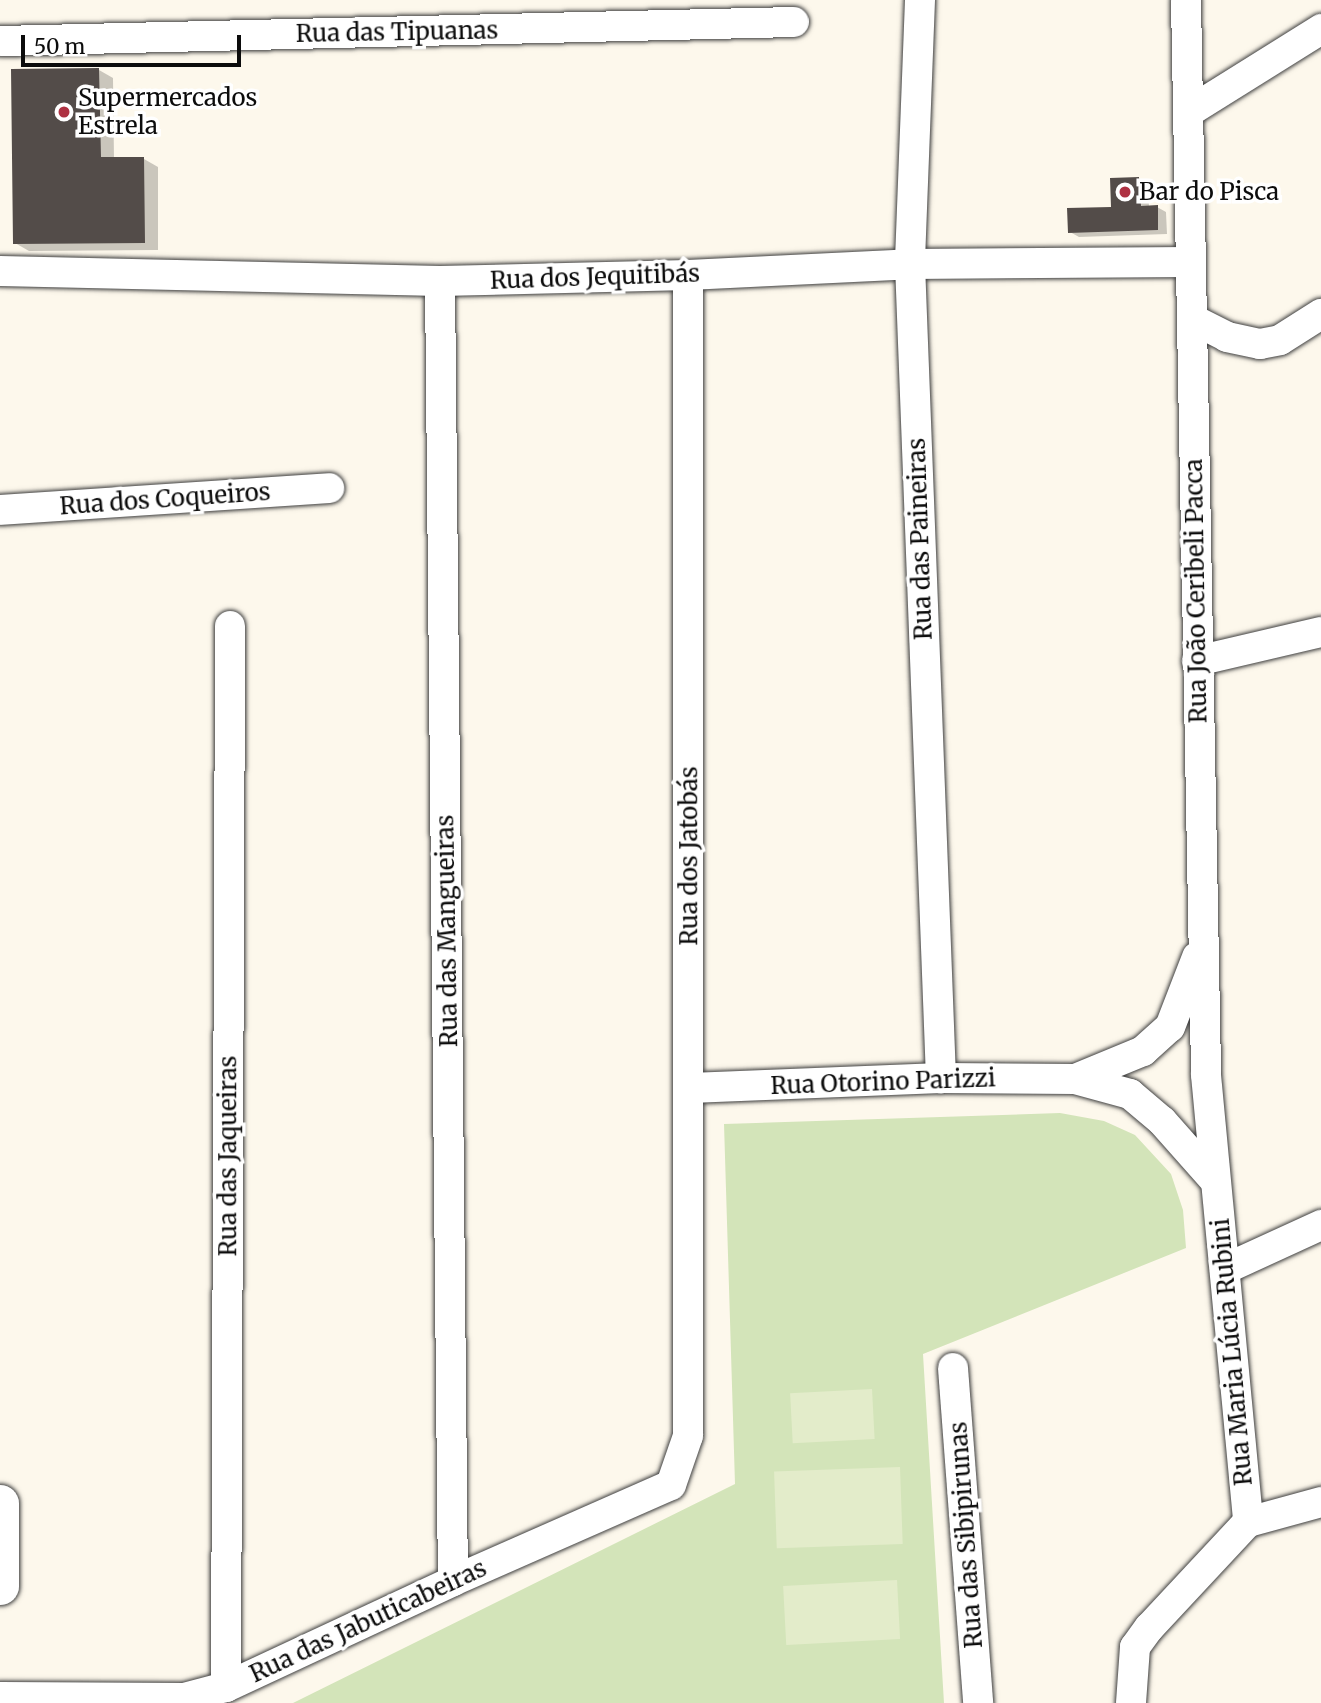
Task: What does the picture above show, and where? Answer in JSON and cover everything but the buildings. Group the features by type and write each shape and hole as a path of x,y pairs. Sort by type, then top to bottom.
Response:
{"street":[{"name":"Rua das Paineiras","path":"920,0 910,264 941,1078"},
{"name":"Rua João Ceribeli Pacca","path":"1186,0 1206,1075 1215,1181"},
{"name":"Rua das Tipuanas","path":"0,41 794,22"},
{"path":"1190,111 1321,29"},
{"name":"Rua dos Jequitibás","path":"0,271 440,281 688,275 910,264 1190,262"},
{"name":"Rua dos Jatobás","path":"688,275 688,1436"},
{"name":"Rua das Mangueiras","path":"440,281 453,1581"},
{"path":"1192,319 1227,337 1260,345 1280,340 1321,314"},
{"name":"Rua dos Coqueiros","path":"0,510 330,488"},
{"name":"Rua das Jaqueiras","path":"226,1687 230,626"},
{"path":"1197,661 1321,632"},
{"path":"1075,1079 1143,1052 1170,1027 1203,942"},
{"name":"Rua Otorino Parizzi","path":"690,1088 941,1078 1075,1079"},
{"path":"1075,1079 1130,1094 1162,1121 1215,1181"},
{"name":"Rua Maria Lúcia Rubini","path":"1215,1181 1248,1522"},
{"path":"1225,1269 1321,1225"},
{"name":"Rua das Sibipirunas","path":"953,1367 978,1703"},
{"name":"Rua das Jabuticabeiras","path":"0,1697 184,1698 226,1687 453,1581 671,1485 688,1436"},
{"path":"0,1503 0,1586"},
{"path":"1130,1703 1135,1647 1149,1628 1248,1522 1321,1503"}],"green space":[{"path":"1060,1113 1104,1121 1135,1135 1171,1174 1183,1210 1186,1248 923,1354 944,1703 293,1703 735,1484 724,1124"},
{"path":"872,1389 875,1439 793,1443 790,1393"},
{"path":"900,1467 903,1544 777,1548 774,1471"},
{"path":"897,1580 900,1639 786,1645 783,1586"}],"place":[{"name":"Supermercados Estrela","path":"64,112"},
{"name":"Bar do Pisca","path":"1125,192"}]}
